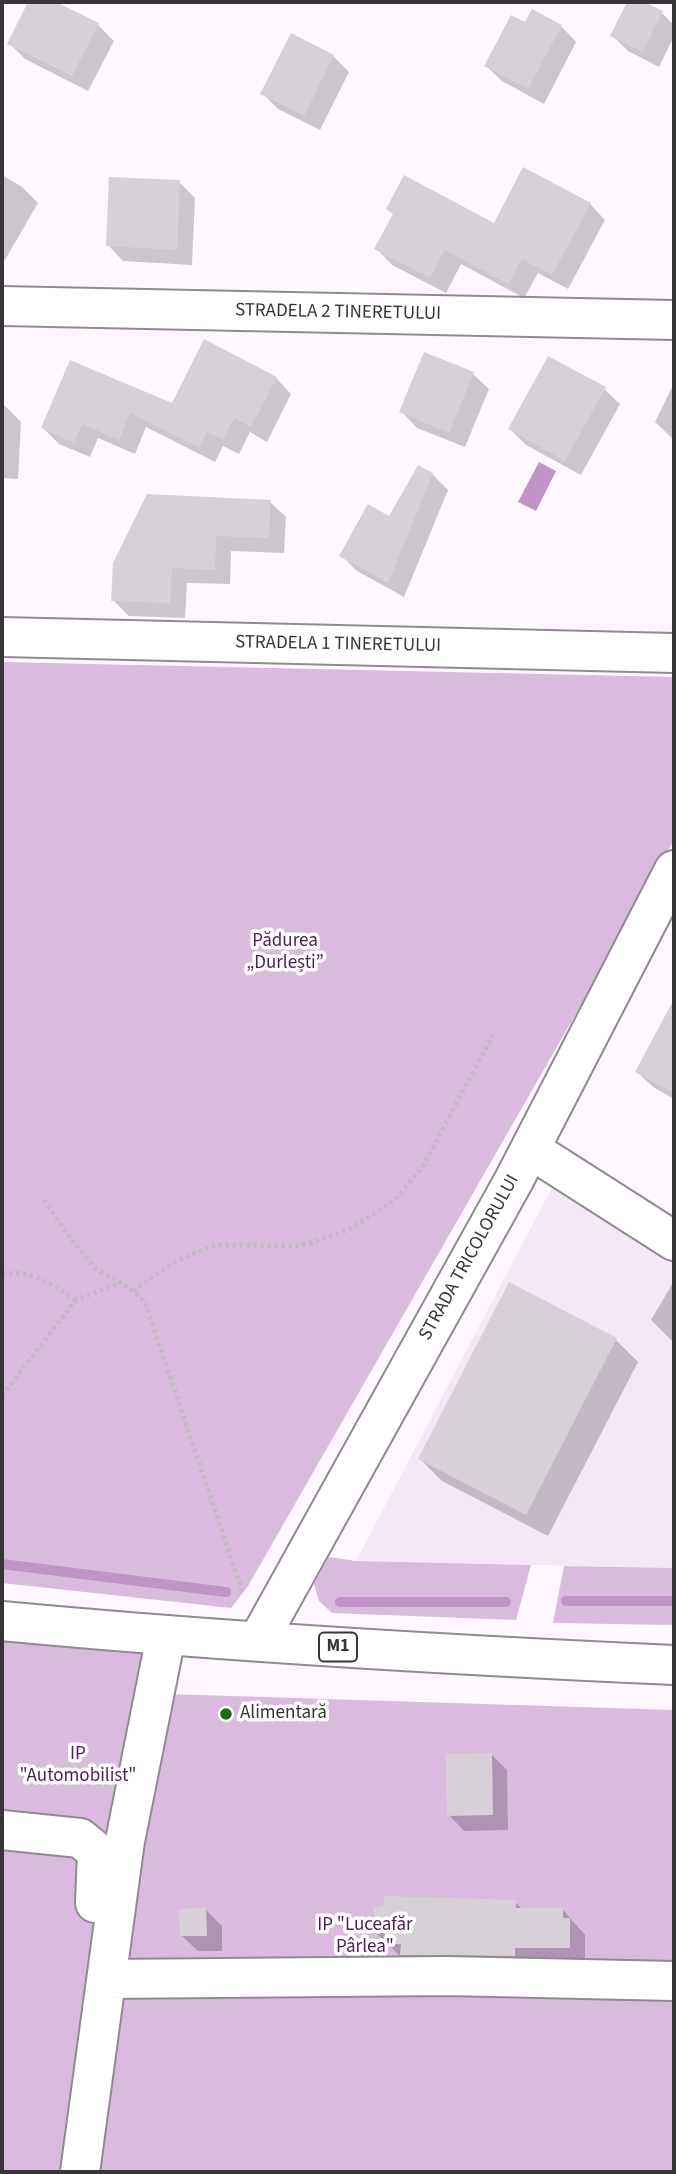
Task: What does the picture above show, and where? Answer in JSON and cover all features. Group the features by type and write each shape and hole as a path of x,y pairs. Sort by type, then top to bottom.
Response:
{"main road":[{"name":"STRADELA 2 TINERETULUI","path":"2,306 674,320"},
{"name":"STRADELA 1 TINERETULUI","path":"2,637 674,653"},
{"name":"STRADA TRICOLORULUI","path":"258,1641 530,1149 674,870"},
{"path":"530,1149 674,1241"},
{"name":"M1","path":"2,1621 166,1636 471,1656 674,1665"},
{"path":"79,2172 125,1841 166,1636"},
{"path":"2,1830 80,1838 97,1852 95,1899 68,2084 52,2172"},
{"path":"107,1979 447,1976 674,1981"}],"path":[{"path":"133,1291 176,1261 215,1245 300,1246 346,1231 395,1200 423,1166 494,1035"},
{"path":"44,1200 72,1241 96,1269 120,1282 145,1301 258,1641"},
{"path":"2,1274 13,1272 38,1277 76,1300"},
{"path":"2,1396 76,1300 120,1282"}],"shaded area":[{"path":"539,462 556,471 536,511 518,502"},
{"path":"558,1176 674,1253 674,1568 356,1561"}],"green space":[{"name":"Pădurea „Durlești”","path":"2,662 674,677 674,839 248,1586 231,1608 2,1583"},
{"path":"329,1557 356,1561 531,1565 516,1620 332,1613 319,1601 314,1584"},
{"path":"564,1566 674,1568 674,1625 553,1623"},
{"name":"IP \"Luceafăr Pârlea\"","path":"2,1640 144,1652 168,1694 674,1710 674,2172 2,2172"}],"building":[{"path":"28,2 56,2 99,23 72,76 7,44"},
{"path":"627,2 644,2 663,11 643,52 610,36"},
{"path":"532,9 562,25 528,89 484,66 511,15 525,22"},
{"path":"291,33 334,55 304,116 260,94"},
{"path":"523,167 591,203 552,275 522,259 508,284 445,250 430,278 374,249 393,214 386,209 404,175 494,223"},
{"path":"109,177 180,180 177,250 106,246"},
{"path":"204,339 277,377 251,427 234,418 223,440 207,432 199,448 130,413 119,440 82,424 74,443 41,428 70,360 172,403"},
{"path":"424,352 474,372 449,433 399,412"},
{"path":"548,356 606,387 565,461 508,429"},
{"path":"418,465 433,473 388,583 339,556 368,504 389,516"},
{"path":"147,494 271,500 269,538 216,536 215,570 172,568 170,603 111,601 113,563"},
{"path":"674,999 674,1093 635,1072"},
{"path":"509,1282 617,1338 526,1515 418,1459"},
{"path":"492,1753 493,1815 447,1816 446,1754"},
{"path":"384,1896 516,1900 516,1908 563,1908 563,1918 570,1918 570,1948 515,1948 515,1956 400,1955 401,1944 385,1944 385,1933 373,1933 374,1907 383,1906"},
{"path":"206,1908 207,1936 180,1936 179,1909"}],"waterway":[{"path":"2,1564 226,1592"},
{"path":"566,1601 674,1601"},
{"path":"340,1602 506,1602"}],"place":[{"name":"Alimentară","path":"226,1714"}],"park label":[{"name":"IP \"Automobilist\"","path":"78,1766"}]}
